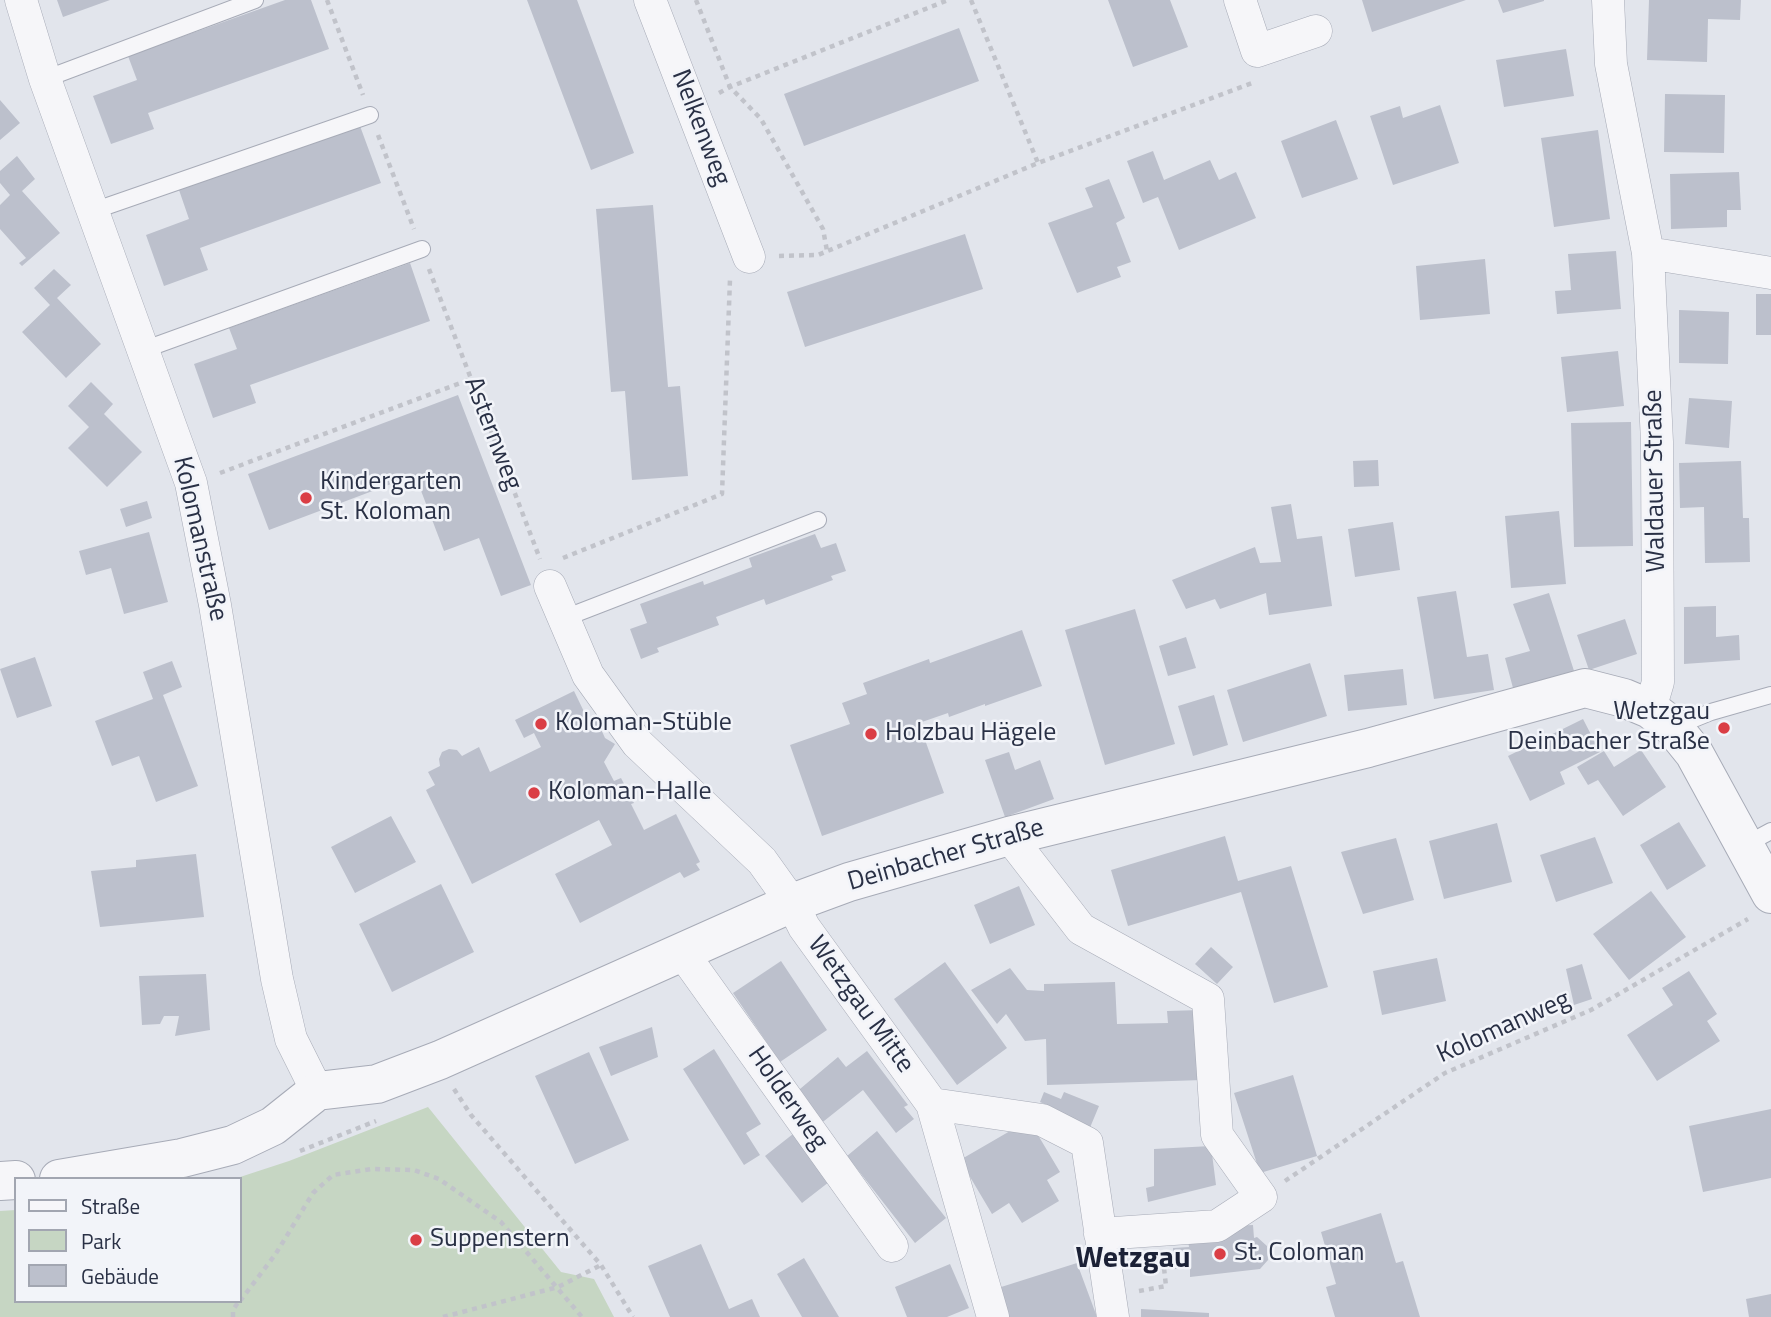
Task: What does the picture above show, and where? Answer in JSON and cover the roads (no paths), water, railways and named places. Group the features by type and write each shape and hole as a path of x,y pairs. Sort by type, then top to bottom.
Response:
{"street":[{"name":"Kolomanstraße","path":"21,0 45,79 191,483 215,604 277,979 292,1039 317,1091"},
{"name":"Nelkenweg","path":"650,0 749,257"},
{"path":"1240,0 1257,51 1316,31"},
{"name":"Waldauer Straße","path":"1608,0 1611,64 1648,253 1657,442 1658,682 1661,718"},
{"path":"1648,253 1771,273"},
{"path":"546,576 588,676 637,743 762,861 792,904"},
{"name":"Deinbacher Straße","path":"317,1091 377,1084 427,1065 792,904 849,882 1009,836 1354,751 1585,688 1624,698 1661,718"},
{"path":"1661,718 1694,753 1758,838 1756,906"},
{"path":"1009,836 1081,929 1208,999 1217,1135 1261,1197 1217,1226 1100,1234"},
{"name":"Wetzgau Mitte","path":"792,904 804,927 932,1104 993,1317"},
{"name":"Holderweg","path":"682,952 892,1246"},
{"path":"71,1177 182,1158 233,1145 273,1126 317,1091"},
{"path":"932,1104 1042,1120 1087,1143 1112,1317"}],"lane":[{"path":"45,79 255,0"},
{"path":"93,211 370,115"},
{"path":"143,350 422,249"},
{"path":"562,619 818,520"},
{"path":"1661,718 1712,712 1771,695"}],"place":[{"name":"Kindergarten St. Koloman","path":"306,498"},
{"name":"Koloman-Stüble","path":"541,724"},
{"name":"Wetzgau Deinbacher Straße","path":"1724,728"},
{"name":"Holzbau Hägele","path":"871,734"},
{"name":"Koloman-Halle","path":"534,793"},
{"name":"Suppenstern","path":"416,1240"},
{"name":"St. Coloman","path":"1220,1254"}],"district":[{"name":"Wetzgau","path":"1133,1260"}]}
